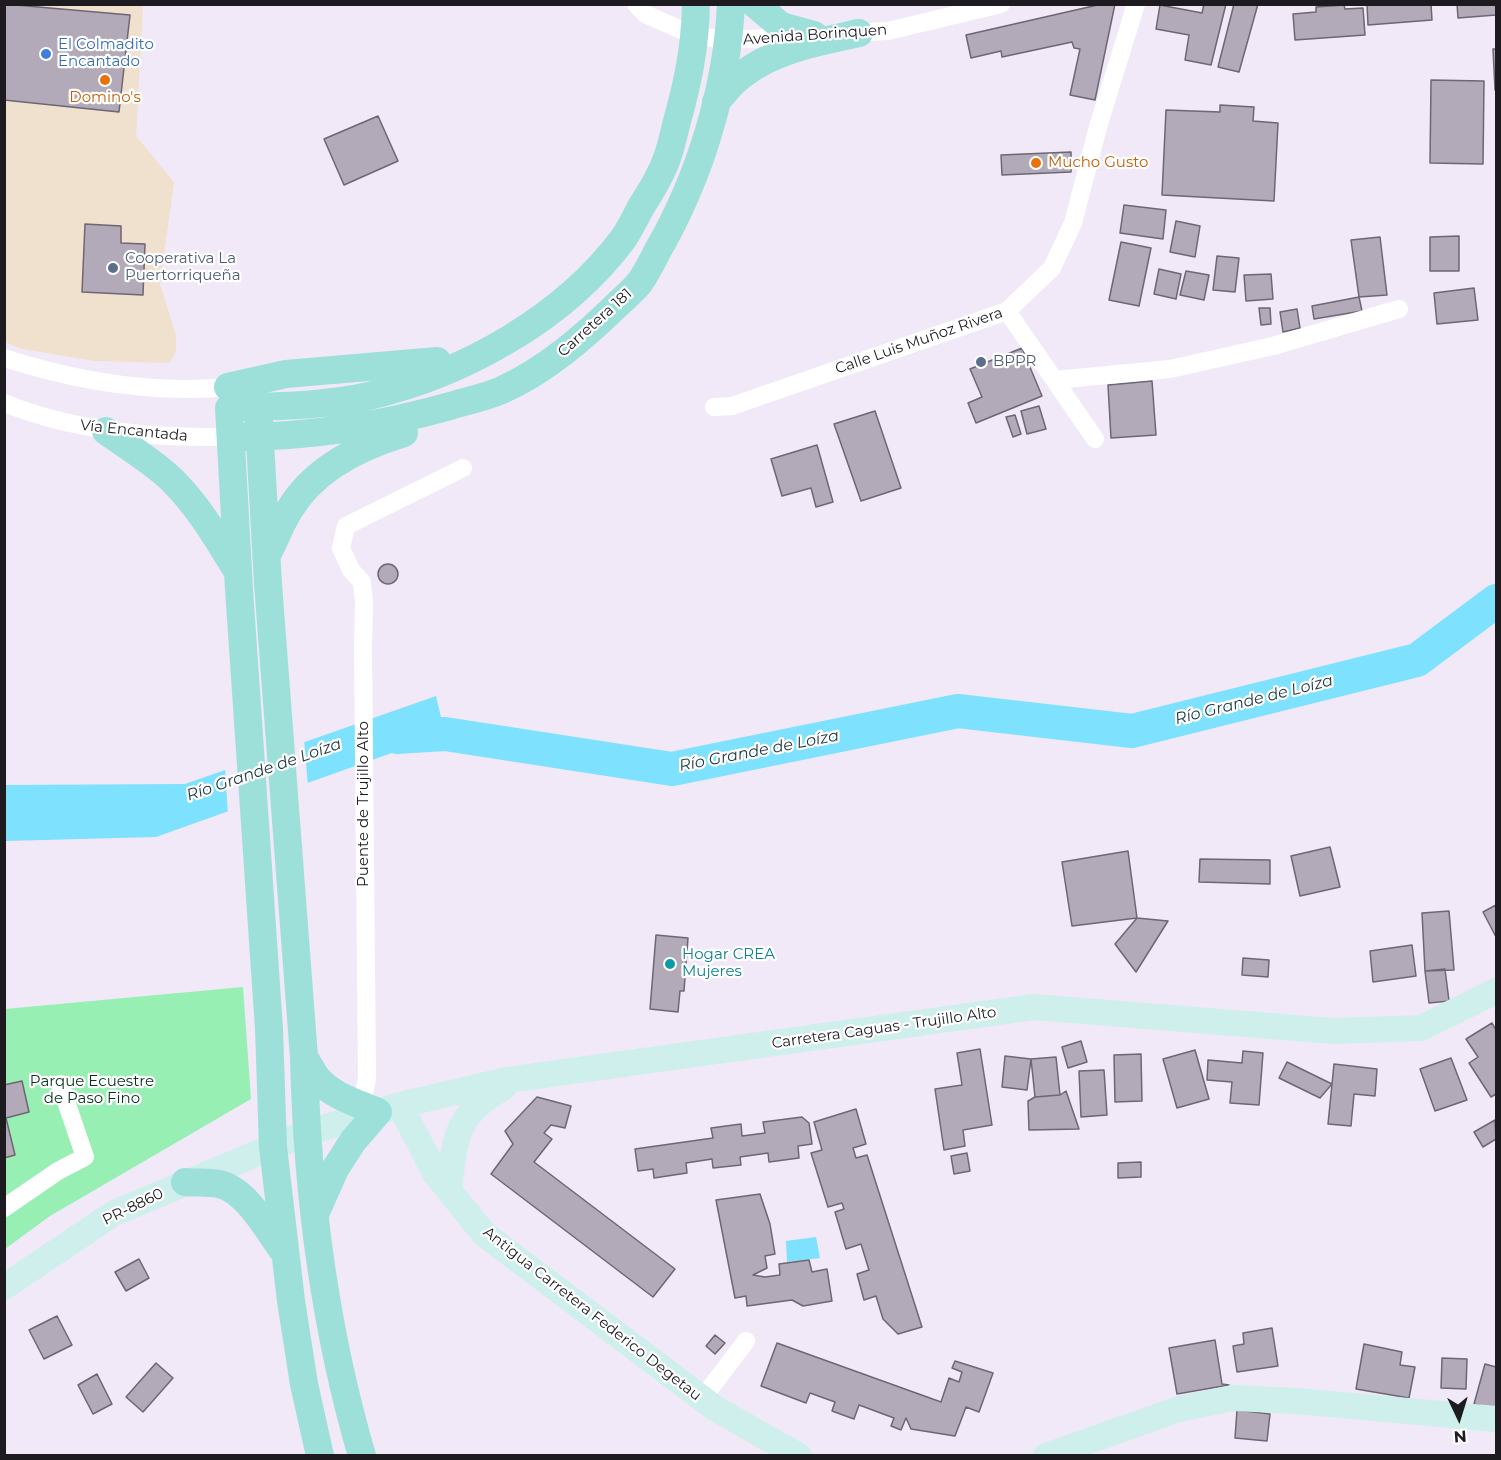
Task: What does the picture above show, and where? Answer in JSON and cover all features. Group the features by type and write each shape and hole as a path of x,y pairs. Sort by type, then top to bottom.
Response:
{"main road":[{"path":"229,397 258,406 368,396 437,374 479,356 514,336 551,310 586,280 624,238 660,175 690,75 696,4"},
{"name":"Carretera 181","path":"231,437 335,432 372,426 438,410 502,390 557,358 598,323 640,281 668,233 694,177 716,102 729,40 731,4"},
{"path":"755,4 781,26 814,35"},
{"path":"716,102 741,75 769,58 807,45 859,33"},
{"path":"229,397 286,374 394,366 479,356"},
{"path":"268,570 291,508 309,485 335,463 380,441 456,416 502,390"},
{"path":"229,397 269,1029 273,1147 291,1301 304,1384 320,1455"},
{"path":"258,406 302,1026 306,1133 324,1291 340,1375 362,1455"},
{"path":"105,431 172,480 187,495 199,510 239,581"},
{"path":"304,1057 317,1079 340,1096 380,1107 353,1141 335,1169 315,1214"},
{"path":"185,1182 219,1185 232,1189 244,1199 286,1254"}],"street":[{"name":"Avenida Borinquen","path":"636,4 645,14 695,36 729,40 888,31 1001,4"},
{"name":"Calle Luis Muñoz Rivera","path":"714,407 732,406 1007,311 1052,268 1073,223 1098,127 1136,4"},
{"path":"1055,380 1170,369 1273,346 1399,309"},
{"path":"1007,311 1095,439"},
{"path":"4,358 77,377 139,386 185,389 229,397"},
{"name":"Vía Encantada","path":"4,403 46,417 105,431 171,437 231,437"},
{"name":"Puente de Trujillo Alto","path":"380,1107 367,1078 364,603 362,582 351,570 341,548 346,526 464,468"},
{"name":"Carretera Caguas - Trujillo Alto","path":"273,1147 380,1107 518,1078 1034,1007 1333,1031 1421,1028 1497,991"},
{"path":"449,1190 454,1144 465,1117 484,1098 518,1078"},
{"path":"4,1208 58,1171 85,1157 60,1084"},
{"name":"Antigua Carretera Federico Degetau","path":"380,1107 484,1234 716,1409 799,1455"},
{"name":"PR-8860","path":"4,1287 114,1213 273,1147"},
{"path":"702,1399 746,1341"},
{"path":"1046,1455 1179,1409 1233,1398 1296,1401 1497,1419"}],"shaded area":[{"path":"4,5 143,5 136,136 174,182 160,284 176,335 176,351 170,363 95,361 22,349 5,342"}],"green space":[{"name":"Parque Ecuestre de Paso Fino","path":"243,987 251,1099 50,1216 5,1249 5,1009"}],"water":[{"path":"436,696 445,734 156,837 5,841 4,785 185,784"},
{"path":"816,1237 820,1258 787,1262 786,1241"}],"pier":[{"path":"304,739 308,786 228,815 225,767"}],"building":[{"path":"4,4 130,15 119,112 4,100"},
{"path":"1102,4 1115,4 1095,100 1070,95 1080,49 1074,48 1072,42 1002,57 1001,51 971,58 966,35"},
{"path":"1204,4 1226,4 1211,65 1185,60 1189,35 1156,29 1160,5 1202,13"},
{"path":"1234,4 1258,4 1239,72 1218,67"},
{"path":"1367,4 1431,4 1432,20 1368,25"},
{"path":"1457,4 1496,4 1496,15 1458,18"},
{"path":"1344,5 1345,9 1363,8 1365,35 1295,40 1293,14 1316,12 1316,7"},
{"path":"1493,49 1496,49 1496,90 1495,90"},
{"path":"1431,80 1484,81 1483,164 1430,163"},
{"path":"1220,105 1254,107 1253,121 1278,123 1274,201 1162,195 1166,110 1220,112"},
{"path":"378,116 398,161 344,185 324,139"},
{"name":"Mucho Gusto","path":"1071,152 1071,172 1002,175 1001,155"},
{"path":"1124,205 1166,210 1163,239 1120,233"},
{"path":"1176,221 1200,226 1195,257 1170,252"},
{"name":"Cooperativa La Puertorriqueña","path":"85,224 121,226 121,243 145,244 143,295 82,292"},
{"path":"1459,236 1459,271 1430,271 1430,237"},
{"path":"1380,237 1387,295 1359,297 1351,240"},
{"path":"1121,242 1151,248 1139,306 1109,300"},
{"path":"1217,256 1239,258 1235,292 1213,290"},
{"path":"1159,269 1181,274 1176,299 1154,294"},
{"path":"1186,271 1209,275 1204,300 1180,295"},
{"path":"1271,274 1273,299 1246,301 1244,275"},
{"path":"1474,288 1478,320 1437,324 1434,293"},
{"path":"1359,297 1362,311 1314,319 1312,306"},
{"path":"1259,308 1270,308 1271,324 1261,325"},
{"path":"1297,309 1300,328 1283,332 1280,312"},
{"path":"1022,348 1042,396 976,423 968,403 982,397 970,369"},
{"path":"1152,381 1156,435 1111,438 1108,385"},
{"path":"1039,406 1046,429 1027,434 1021,411"},
{"path":"875,411 901,488 861,501 834,424"},
{"path":"1015,415 1021,434 1013,437 1006,417"},
{"path":"817,445 833,502 816,507 811,488 782,496 771,459"},
{"path":"388,564 395,567 398,574 395,581 388,584 381,581 378,574 381,567"},
{"path":"1330,847 1340,887 1300,896 1291,856"},
{"path":"1128,851 1137,918 1072,926 1062,862"},
{"path":"1200,859 1270,860 1270,884 1199,882"},
{"path":"1496,905 1496,937 1483,912"},
{"path":"1449,911 1454,970 1425,971 1422,913"},
{"path":"1137,918 1168,921 1136,972 1115,944"},
{"name":"Hogar CREA Mujeres","path":"656,935 688,938 684,991 680,991 678,1012 650,1009"},
{"path":"1412,945 1416,976 1373,982 1370,951"},
{"path":"1243,958 1269,960 1268,977 1242,975"},
{"path":"1445,969 1449,1001 1429,1003 1425,971"},
{"path":"1492,1023 1496,1030 1496,1094 1491,1097 1469,1063 1478,1057 1466,1039"},
{"path":"1081,1041 1087,1062 1068,1068 1062,1047"},
{"path":"980,1049 992,1125 963,1130 965,1146 944,1150 935,1089 962,1085 957,1053"},
{"path":"1195,1050 1209,1099 1177,1108 1163,1059"},
{"path":"1243,1051 1263,1053 1259,1105 1230,1103 1232,1082 1207,1080 1208,1060 1242,1063"},
{"path":"1141,1054 1142,1101 1115,1102 1114,1055"},
{"path":"1005,1056 1031,1059 1027,1090 1002,1087"},
{"path":"1056,1057 1060,1095 1035,1097 1031,1059"},
{"path":"1451,1058 1467,1100 1435,1111 1420,1069"},
{"path":"1287,1062 1332,1084 1320,1098 1279,1078"},
{"path":"1334,1064 1377,1069 1375,1096 1354,1094 1351,1126 1328,1124"},
{"path":"1104,1070 1107,1115 1081,1117 1079,1071"},
{"path":"22,1081 29,1112 6,1118 15,1155 4,1158 4,1085"},
{"path":"1066,1091 1079,1129 1029,1130 1028,1101 1035,1097 1060,1095"},
{"path":"537,1097 571,1106 565,1128 551,1125 544,1133 552,1139 534,1162 675,1269 653,1297 491,1174 513,1144 505,1131"},
{"path":"856,1109 866,1144 853,1148 856,1158 867,1155 922,1327 898,1334 883,1319 876,1296 864,1300 857,1274 869,1270 861,1244 846,1249 835,1212 844,1209 842,1203 828,1207 811,1153 822,1150 814,1122"},
{"path":"802,1117 809,1123 812,1144 798,1146 799,1158 769,1162 768,1153 740,1157 741,1165 713,1168 712,1159 686,1163 687,1173 654,1178 653,1169 638,1171 635,1149 713,1138 711,1128 741,1124 742,1136 765,1133 763,1122"},
{"path":"1495,1120 1496,1139 1483,1147 1474,1132"},
{"path":"967,1153 970,1171 954,1174 951,1156"},
{"path":"1141,1162 1141,1177 1118,1178 1118,1163"},
{"path":"760,1194 770,1224 775,1254 765,1256 767,1268 753,1275 765,1277 780,1275 779,1264 809,1260 812,1272 827,1269 832,1301 803,1306 792,1300 747,1306 746,1296 735,1298 716,1200"},
{"path":"139,1259 149,1278 126,1291 115,1272"},
{"path":"57,1316 72,1345 44,1359 29,1330"},
{"path":"1272,1328 1278,1366 1237,1372 1233,1346 1244,1344 1243,1333"},
{"path":"715,1335 725,1343 715,1354 706,1346"},
{"path":"1215,1340 1222,1384 1229,1385 1177,1394 1169,1348"},
{"path":"777,1343 941,1402 949,1378 959,1382 962,1372 952,1368 955,1361 993,1373 979,1412 966,1407 955,1436 911,1429 906,1418 901,1430 891,1426 894,1418 859,1405 854,1419 832,1411 835,1402 810,1393 806,1403 761,1386"},
{"path":"1364,1344 1402,1352 1400,1365 1415,1367 1409,1398 1356,1389"},
{"path":"1442,1358 1467,1359 1466,1389 1441,1388"},
{"path":"156,1363 173,1378 143,1412 126,1397"},
{"path":"1485,1364 1496,1367 1496,1410 1474,1404"},
{"path":"97,1374 112,1404 93,1414 78,1385"},
{"path":"1237,1410 1270,1414 1267,1441 1235,1438"}],"waterway":[{"name":"Río Grande de Loíza","path":"397,737 445,734 672,769 958,711 1132,731 1417,660 1496,601"}],"place":[{"name":"El Colmadito Encantado","path":"46,54"},
{"name":"Domino's","path":"105,80"},
{"name":"Mucho Gusto","path":"1036,163"},
{"name":"Cooperativa La Puertorriqueña","path":"113,268"},
{"name":"BPPR","path":"981,362"},
{"name":"Hogar CREA Mujeres","path":"670,964"}]}
